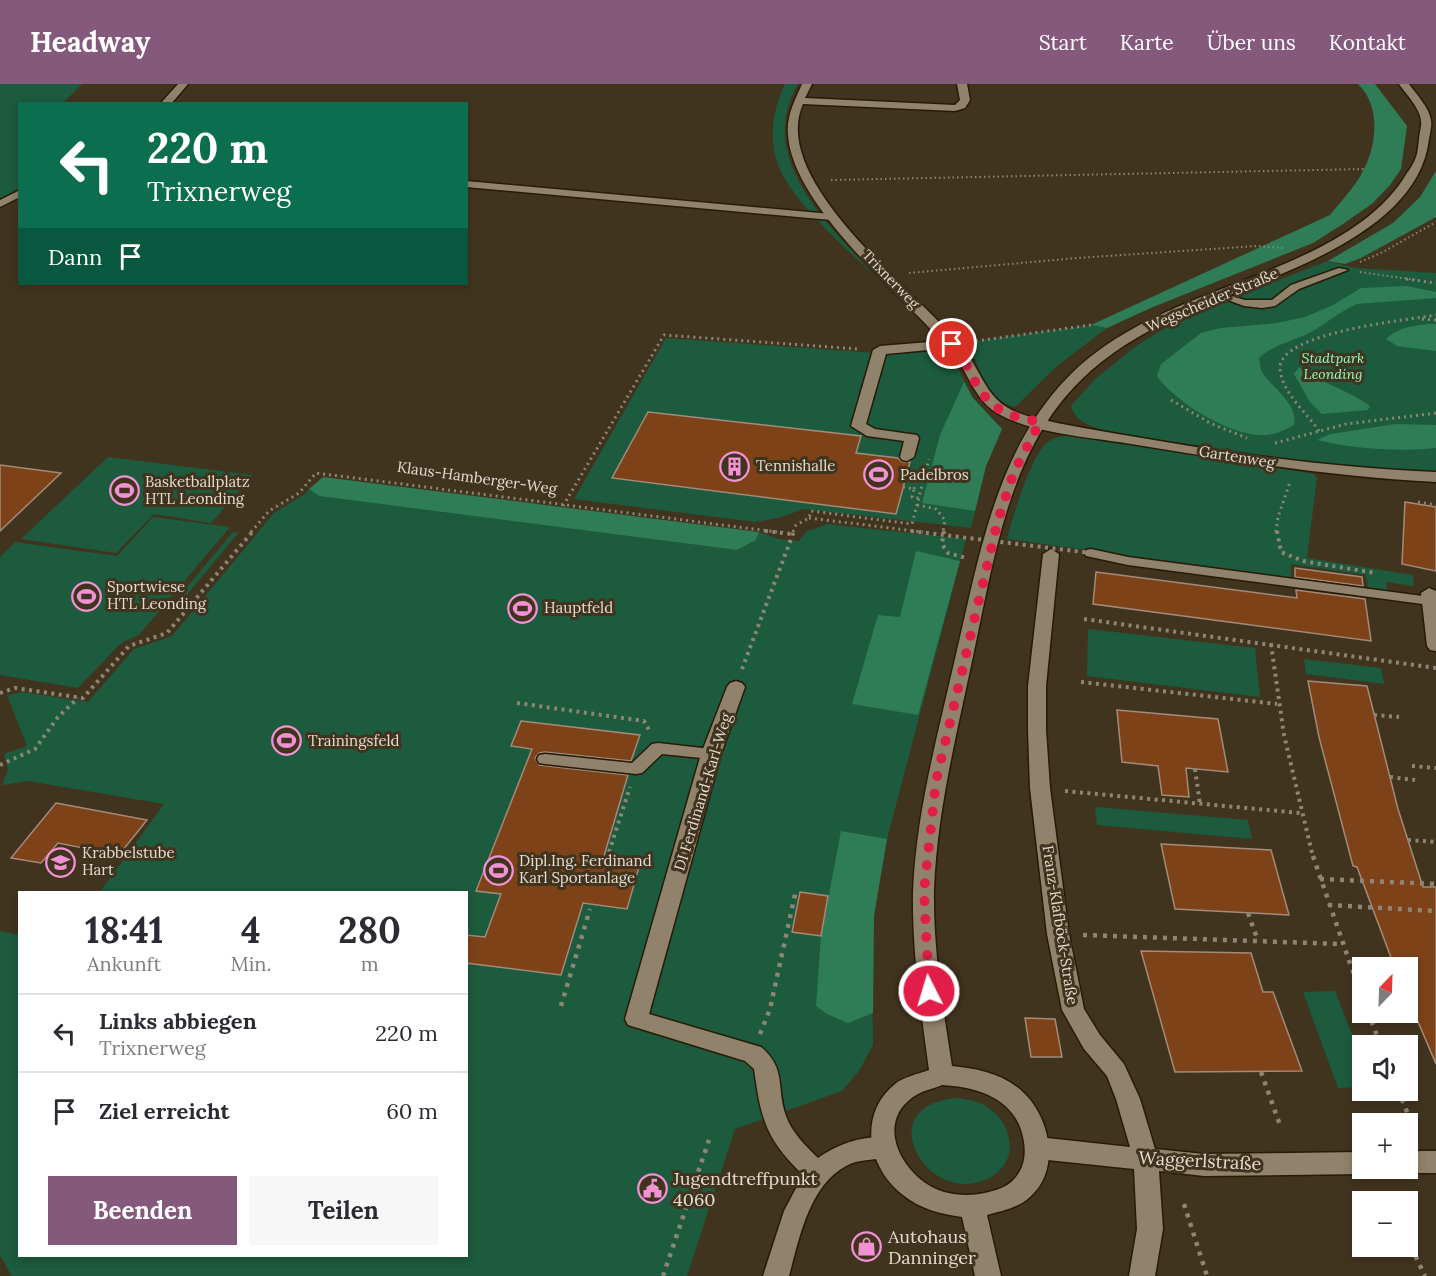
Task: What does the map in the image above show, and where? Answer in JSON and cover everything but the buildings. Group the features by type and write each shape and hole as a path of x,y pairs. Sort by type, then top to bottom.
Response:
{"street":[{"path":"167,102 183,84"},
{"name":"Trixnerweg","path":"807,84 798,101 792,133 797,159 806,180 831,217 952,344 966,361 989,401 998,409 1012,415 1040,422"},
{"path":"798,101 955,108 962,106 965,100 962,84"},
{"name":"Wegscheider Straße","path":"941,1075 929,991 925,928 925,880 936,781 998,520 1014,472 1040,422 1056,399 1074,379 1114,346 1151,325 1337,246 1383,218 1404,198 1423,170 1429,143 1422,110 1404,84"},
{"path":"907,457 912,438 872,433 858,426 880,350 952,344"},
{"name":"Gartenweg","path":"1040,422 1249,459 1331,470 1436,477"},
{"name":"Franz-Klafböck-Straße","path":"1051,554 1037,686 1040,788 1058,934 1073,1010 1092,1042 1116,1071 1128,1099 1146,1159 1150,1229 1142,1276"},
{"path":"1429,597 1436,646"},
{"name":"DI Ferdinand-Karl-Weg","path":"736,687 711,753 636,1019 753,1054"},
{"path":"753,1054 765,1064 773,1115 783,1134 796,1153 818,1174"},
{"path":"941,1075 964,1076 987,1082 1010,1095 1025,1112 1035,1129 1038,1148 1036,1166 1025,1184 1009,1198 973,1208 946,1205 919,1194 893,1170 883,1148 881,1128 886,1110 900,1091 922,1079 941,1075"},
{"path":"776,1276 796,1212 818,1174 837,1158 859,1150 883,1148"},
{"name":"Waggerlstraße","path":"1038,1148 1204,1165 1352,1163"},
{"path":"973,1208 988,1276"}],"lane":[{"path":"468,184 831,217"},
{"path":"0,204 18,194"},
{"path":"1219,295 1244,303 1262,305 1275,303 1295,287 1343,270"},
{"path":"1091,553 1128,561 1383,595 1429,597"},
{"path":"545,759 636,769 658,748 711,753"}],"path":[{"path":"806,180 1364,169"},
{"path":"1343,270 1383,252 1436,222"},
{"path":"886,275 1077,258 1257,246 1292,250"},
{"path":"1343,270 1436,283"},
{"path":"1319,431 1286,386 1281,375 1282,359 1288,352 1299,344 1345,331 1436,315"},
{"path":"1417,318 1436,320"},
{"path":"976,341 1091,325"},
{"name":"Klaus-Hamberger-Weg","path":"78,698 83,698 129,646 167,633 269,511 299,493 316,473 563,506 664,336 880,350"},
{"path":"1171,400 1210,423 1248,438"},
{"path":"1249,459 1270,444 1319,431 1382,418 1436,413"},
{"path":"736,687 796,525 808,518 811,511 912,524 930,459 907,457"},
{"path":"1291,479 1278,515 1277,540 1281,552 1304,561 1381,574 1383,595"},
{"path":"917,480 912,497 919,498"},
{"path":"903,487 914,489"},
{"path":"1418,502 1436,505"},
{"path":"917,505 936,509 945,520 942,544 948,553 966,558"},
{"path":"563,506 791,534"},
{"path":"808,518 1091,553"},
{"path":"1084,619 1436,668"},
{"path":"1271,644 1277,704 1300,813 1340,944 1352,973"},
{"path":"1081,682 1277,704"},
{"path":"0,693 15,688 78,698"},
{"path":"0,765 35,749 58,717 78,698"},
{"path":"517,703 644,721 658,748"},
{"path":"1374,715 1399,717"},
{"path":"1412,766 1436,768"},
{"path":"609,852 636,769"},
{"path":"1195,769 1200,804"},
{"path":"1390,777 1415,780"},
{"path":"1040,788 1300,813"},
{"path":"1408,840 1436,842"},
{"path":"1320,879 1436,884"},
{"path":"753,1054 770,1009 796,890"},
{"path":"1328,905 1436,910"},
{"path":"561,1006 590,909"},
{"path":"1248,913 1258,941"},
{"path":"1058,934 1340,944"},
{"path":"1261,1072 1281,1128"},
{"path":"1402,1101 1424,1162"},
{"path":"663,1276 710,1140"},
{"path":"1184,1204 1207,1276"},
{"path":"1416,1257 1425,1276"}],"green space":[{"path":"0,84 82,84 64,102 18,102 18,188 0,201"},
{"path":"785,84 798,84 787,112 785,140 792,167 822,217 881,282 809,211 796,196 778,165 773,144 773,123 777,103"},
{"path":"1358,84 1375,84 1407,126 1401,169 1373,203 1313,243 1153,307 1107,328 1091,325 1330,215 1360,177 1368,161 1374,138 1370,103"},
{"path":"1436,171 1436,217 1361,258 1345,264 1328,261 1393,223 1420,197"},
{"name":"Stadtpark Leonding","path":"1328,261 1355,268 1436,273 1436,471 1310,464 1101,430 1075,415 1071,406 1095,379 1139,344 1160,331 1215,305"},
{"path":"1407,286 1436,292 1436,298 1357,304 1313,331 1271,349 1259,358 1262,372 1289,403 1294,417 1294,425 1279,432 1267,435 1250,434 1220,424 1190,406 1165,386 1157,376 1161,364 1201,333 1221,328 1277,323 1305,317 1333,305 1361,288"},
{"path":"1436,324 1436,351 1397,346 1386,339 1411,326"},
{"path":"1091,325 1107,328 1057,366 1015,407 1005,404 991,392 971,349 971,345 976,341"},
{"path":"666,338 890,354 946,351 951,354 973,398 1002,429 986,466 971,528 804,509 778,518 755,522 574,499"},
{"path":"1299,367 1316,378 1362,400 1370,406 1368,410 1322,414 1310,402 1294,374"},
{"path":"964,382 973,398 1002,429 986,466 975,511 922,503 940,435"},
{"path":"1396,424 1436,425 1436,448 1376,449 1317,440 1330,434"},
{"path":"1072,435 1154,446 1314,474 1317,478 1307,558 1413,575 1414,586 1386,582 1387,590 1368,587 1366,575 1291,564 1291,578 1007,539 1029,471 1042,448 1049,441"},
{"name":"Basketballplatz HTL Leonding","path":"108,457 253,475 211,523 154,514 116,553 21,539"},
{"path":"323,477 759,532 756,540 737,550 319,496 309,489"},
{"name":"Dipl.Ing. Ferdinand Karl Sportanlage","path":"309,489 319,496 737,550 756,540 759,532 779,539 799,541 806,532 827,524 966,539 882,858 874,916 873,1045 859,1071 842,1091 735,1129 687,1276 12,1276 0,1256 0,931 18,935 18,1257 468,1257 468,891 101,891 164,804 28,781 2,785 8,769 4,754 27,746 7,695 23,692 88,702 134,649 172,636 274,513 305,494"},
{"name":"Sportwiese HTL Leonding","path":"153,517 230,527 139,635 121,643 78,688 0,675 0,557 15,542 117,556"},
{"path":"233,532 239,532 186,596 180,595"},
{"path":"916,551 960,561 918,715 852,704 878,615 900,617"},
{"path":"1088,629 1255,648 1260,697 1087,676"},
{"path":"1304,659 1381,668 1384,684 1306,674"},
{"path":"1095,807 1248,820 1252,839 1097,825"},
{"path":"841,831 887,839 874,916 873,1013 848,1023 827,1014 816,1006 821,936"},
{"path":"1335,991 1352,1035 1352,1087 1338,1088 1303,992"},
{"path":"959,1098 979,1103 995,1113 1002,1121 1010,1141 1007,1161 1000,1170 991,1177 968,1184 946,1180 929,1169 916,1152 912,1134 916,1117 931,1104"}],"place":[{"name":"Tennishalle","path":"735,466"},
{"name":"Padelbros","path":"879,475"},
{"name":"Basketballplatz HTL Leonding","path":"124,491"},
{"name":"Sportwiese HTL Leonding","path":"86,596"},
{"name":"Hauptfeld","path":"523,608"},
{"name":"Trainingsfeld","path":"287,741"},
{"name":"Krabbelstube Hart","path":"61,862"},
{"name":"Dipl.Ing. Ferdinand Karl Sportanlage","path":"498,870"},
{"name":"Jugendtreffpunkt 4060","path":"652,1189"},
{"name":"Autohaus Danninger","path":"867,1247"}],"route":[{"path":"929,991 924,891 936,781 998,520 1014,472 1031,435 1040,422 998,409 984,396 966,361 952,344"}]}
